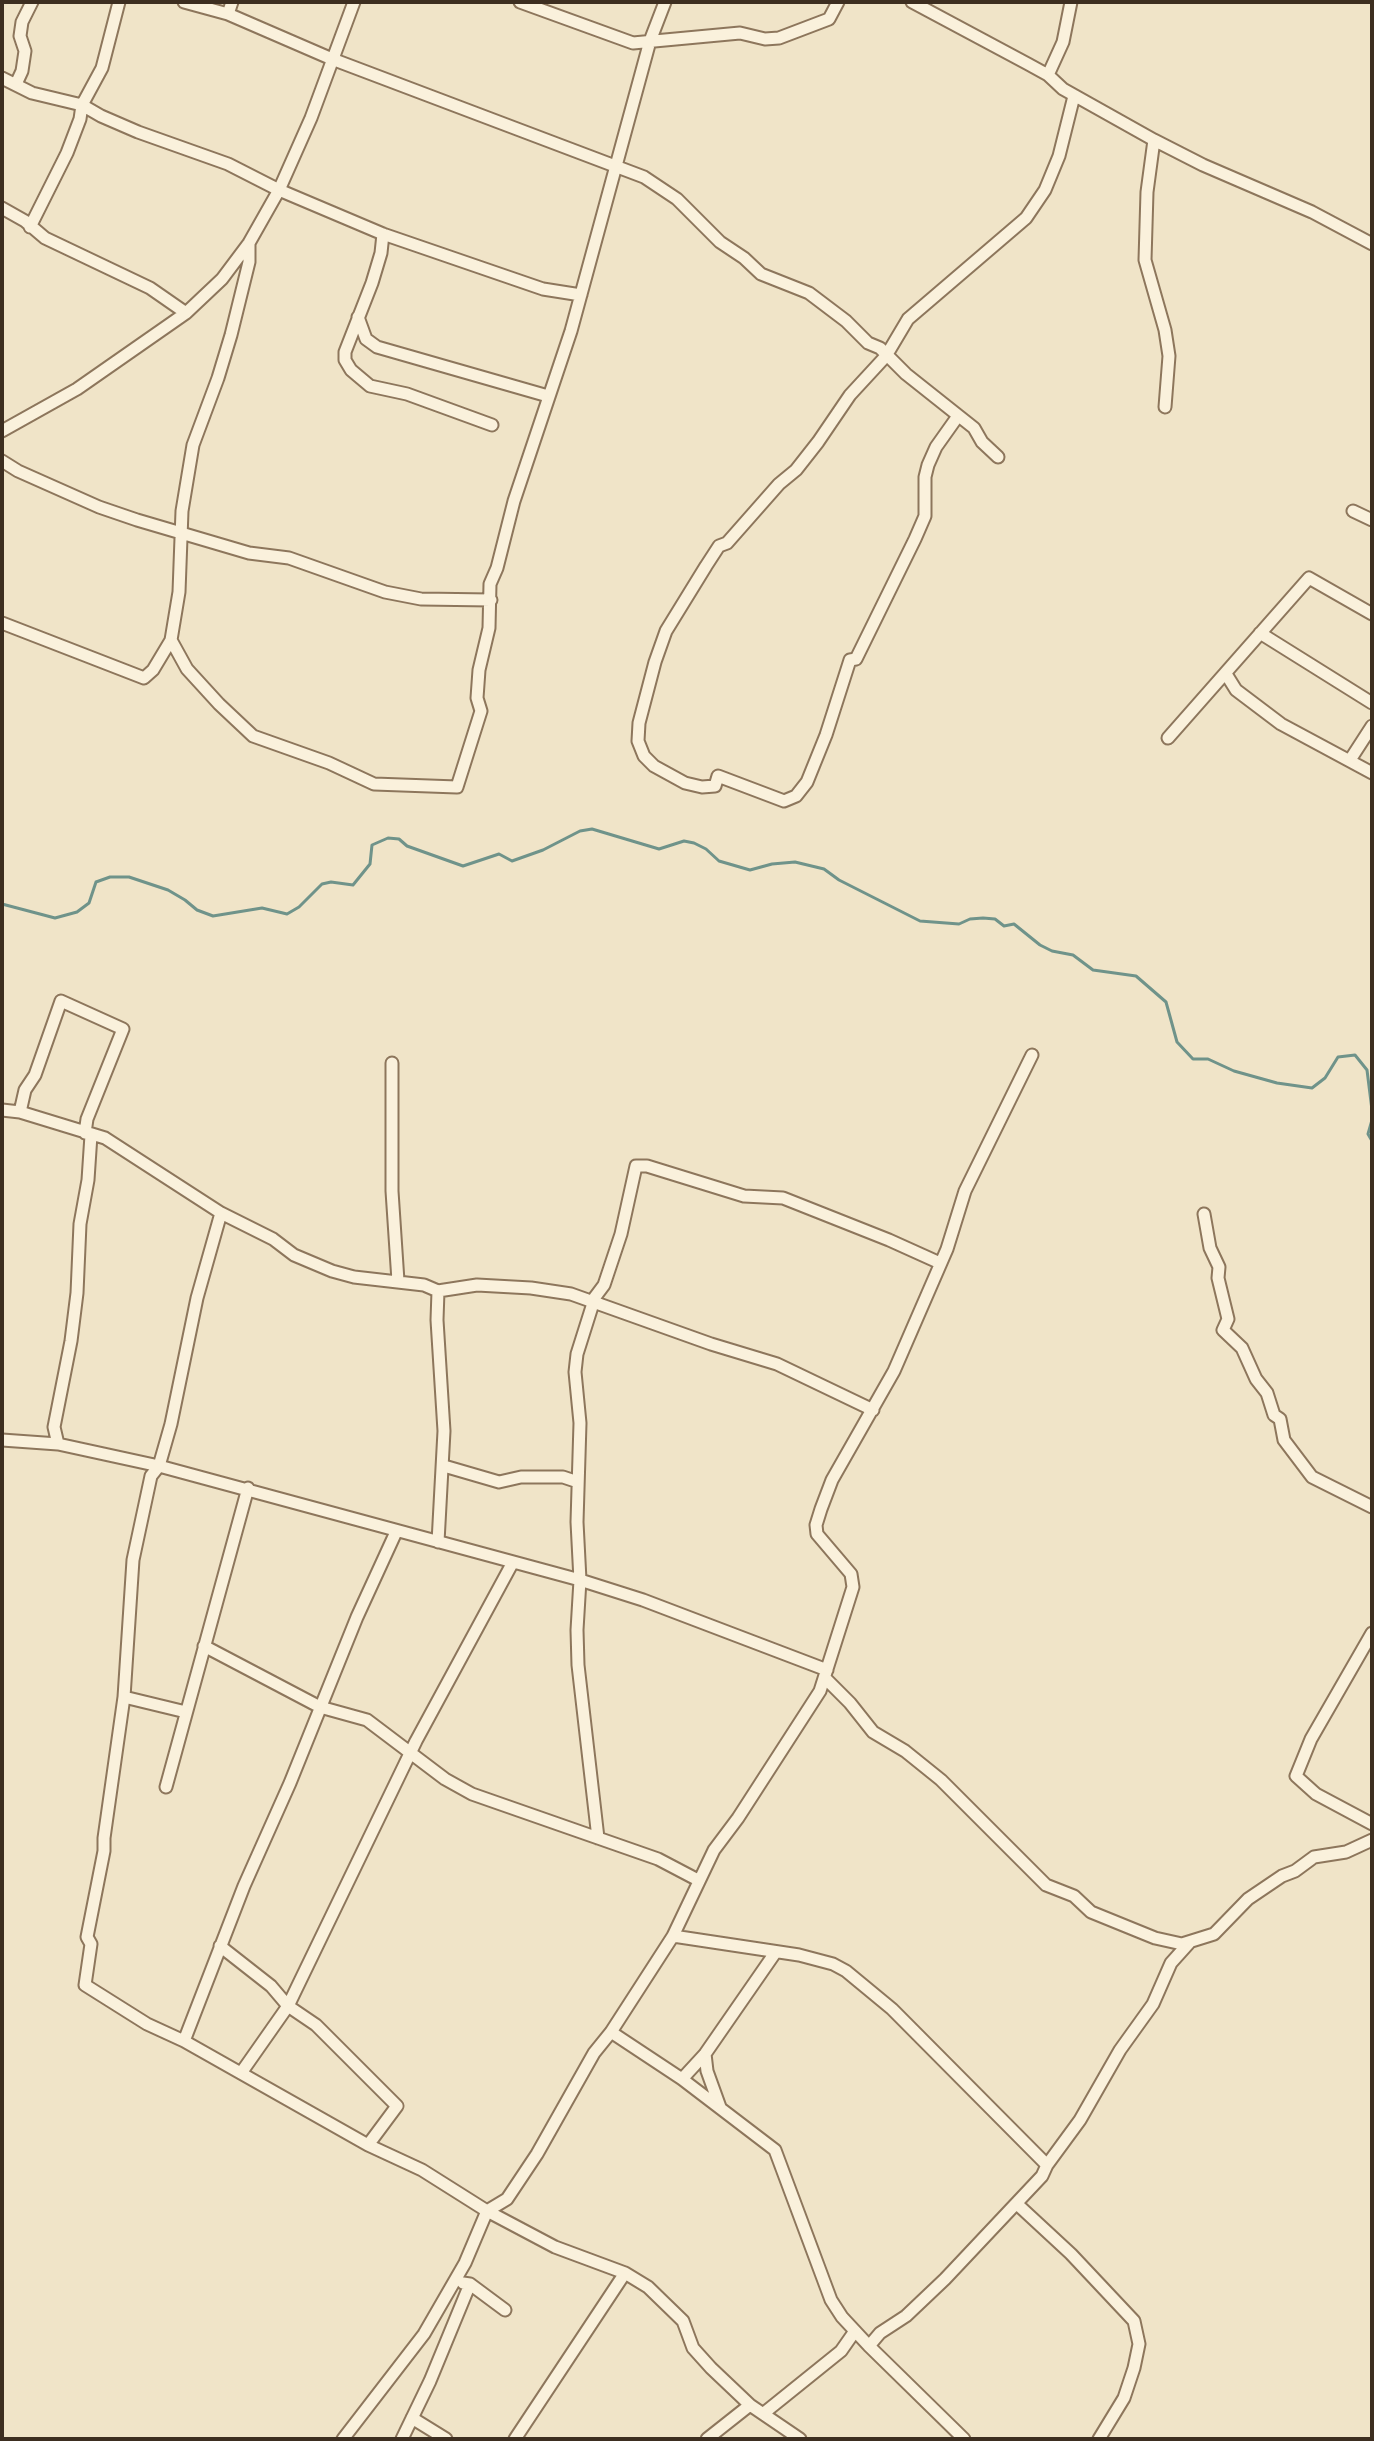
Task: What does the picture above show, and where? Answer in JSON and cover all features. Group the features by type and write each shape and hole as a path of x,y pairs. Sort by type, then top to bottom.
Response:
{"street":[{"path":"16,84 25,51 20,36 22,22 32,2"},
{"path":"30,227 67,153 82,105 102,68 119,2"},
{"path":"184,2 228,14 332,59 644,177 677,199 720,242 761,274 809,293 846,321 868,343 880,348 974,428 982,442 998,457"},
{"path":"228,14 232,2"},
{"path":"2,431 77,389 186,313 222,279 249,243 279,190 311,118 354,2"},
{"path":"520,2 633,43 740,33 765,39 779,38 829,19 838,2"},
{"path":"171,640 187,669 253,736 329,763 374,784 457,787 481,711 477,698 479,670 489,628 490,584 581,295 650,41 665,2"},
{"path":"912,2 1048,75 1074,96 1154,140 1203,165 1312,212 1372,244"},
{"path":"1048,75 1063,42 1071,2"},
{"path":"2,78 32,93 82,105 138,132 228,164 279,190 383,234 543,289 581,295"},
{"path":"958,416 936,447 928,465 925,516 856,659 850,660 826,735 807,782 796,796 784,801 718,776 715,786 702,787 685,783 654,766 644,756 638,741 639,723 660,645 719,546 727,543 779,484 796,470 850,395 886,356 908,319 1026,218 1045,190 1059,156 1074,96"},
{"path":"1154,140 1147,192 1145,260 1165,330 1169,356 1165,407"},
{"path":"8,211 29,212 38,208"},
{"path":"8,211 45,238 150,288 186,313"},
{"path":"383,234 381,253 345,352 345,360 351,370 370,386 407,394 492,425"},
{"path":"2,623 144,678 171,640 179,592 182,511 193,445 231,335 249,262 249,243"},
{"path":"358,317 366,339 377,347 548,396"},
{"path":"2,461 99,507 249,553 289,558 385,592 421,599 491,600"},
{"path":"1353,511 1372,520"},
{"path":"1168,738 1309,578 1372,614"},
{"path":"1260,633 1372,703"},
{"path":"1226,674 1236,690 1281,724 1372,773"},
{"path":"1350,760 1372,726"},
{"path":"20,1112 25,1090 35,1075 61,1001 123,1029 90,1111 88,1180 80,1224 77,1293 54,1427 58,1444"},
{"path":"343,2439 424,2334 455,2281 487,2211 507,2199 537,2154 594,2053 673,1936 714,1850 820,1691 853,1587 851,1574 817,1534 816,1525 832,1480 894,1371 940,1263 965,1191 1032,1055"},
{"path":"392,1063 392,1191 398,1281"},
{"path":"2,1110 20,1112 105,1138 221,1213 273,1239 309,1263 354,1277 398,1281 438,1291 477,1285 571,1294 777,1364 873,1410"},
{"path":"598,1838 578,1665 580,1423 575,1372 577,1354 595,1297 604,1285 617,1248 636,1166 647,1166 744,1196 783,1198 940,1263"},
{"path":"221,1213 197,1298 171,1424 159,1466 151,1476 133,1560 124,1697 104,1851 87,1937 91,1944 85,1985 147,2024 184,2041 368,2145 422,2170 487,2211 555,2247 625,2273 664,2300 683,2321 693,2348 750,2405 800,2439"},
{"path":"1204,1214 1210,1248 1219,1267 1220,1289 1228,1319 1223,1330 1242,1348 1256,1379 1267,1393 1274,1415 1280,1419 1284,1440 1312,1477 1372,1507"},
{"path":"438,1291 444,1466 438,1542"},
{"path":"2,1440 58,1444 159,1466 580,1580 643,1600 826,1674 873,1732 905,1751 941,1780 1046,1885 1067,1892 1091,1912 1170,1942 1189,1943 1214,1934 1248,1899 1314,1857 1346,1852 1372,1840"},
{"path":"444,1466 499,1482 521,1477 563,1477 578,1482"},
{"path":"166,1787 248,1488"},
{"path":"184,2041 220,1946 357,1617 396,1532"},
{"path":"241,2073 288,2006 383,1808 513,1562"},
{"path":"1372,1633 1311,1739 1296,1776 1316,1794 1372,1824"},
{"path":"204,1646 320,1707 367,1720 445,1779 472,1794 658,1859 698,1880"},
{"path":"124,1697 186,1712"},
{"path":"673,1936 816,1959 846,1971 892,2009 1047,2165"},
{"path":"869,2346 880,2333 925,2299 1042,2176 1080,2120 1120,2050 1146,2015 1171,1963 1189,1943"},
{"path":"220,1946 271,1986 288,2006 316,2025 397,2106 368,2145"},
{"path":"682,2079 705,2054 775,1953"},
{"path":"611,2032 682,2079 775,2150 831,2300 869,2346 964,2439"},
{"path":"705,2054 707,2071 722,2110"},
{"path":"1017,2204 1082,2264 1134,2321 1139,2344 1134,2368 1124,2398 1099,2439"},
{"path":"515,2439 625,2273"},
{"path":"455,2281 470,2284 505,2310"},
{"path":"402,2439 470,2284"},
{"path":"764,2413 841,2351 855,2331"},
{"path":"707,2439 750,2405"},
{"path":"412,2418 446,2439"}],"waterway":[{"path":"2,904 55,918 77,912 89,903 96,882 110,877 129,877 168,890 197,910 213,916 262,908 287,914 299,907 322,884 353,885 370,864 372,845 388,838 399,839 407,846 463,866 499,854 512,861 543,850 580,831 592,829 659,849 684,841 706,849 719,861 750,870 795,862 824,869 839,880 920,921 959,924 983,918 995,919 1004,926 1014,924 1040,945 1073,955 1093,970 1136,976 1166,1002 1177,1042 1193,1059 1208,1059 1234,1071 1277,1083 1312,1088 1325,1078 1338,1057 1355,1055 1367,1070 1372,1110"},
{"path":"1372,1120 1368,1134 1372,1141"}]}
